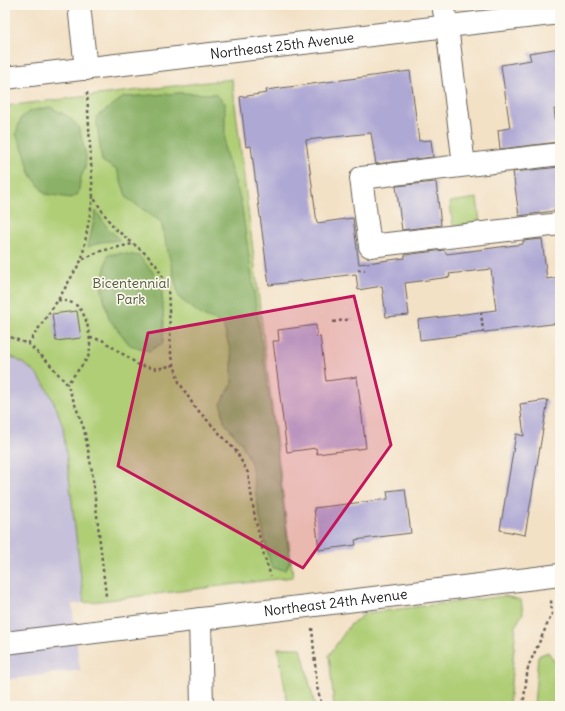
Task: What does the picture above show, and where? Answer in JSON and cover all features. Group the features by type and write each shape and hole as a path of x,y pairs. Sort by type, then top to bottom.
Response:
{"street":[{"path":"79,5 86,69"},
{"path":"443,5 447,26 464,166"},
{"name":"Northeast 25th Avenue","path":"5,78 560,13"},
{"path":"560,154 361,178 370,246 560,224"},
{"name":"Northeast 24th Avenue","path":"5,643 554,576"},
{"path":"200,619 202,706"}],"path":[{"path":"28,344 58,300 82,259 93,197 87,91"},
{"path":"93,197 113,227 147,255 156,266 168,287 171,353 179,382 194,406 236,451 248,473 257,526 264,556 271,576"},
{"path":"82,259 101,251 132,244"},
{"path":"58,300 70,302 80,308 86,322 90,338 88,356 67,384"},
{"path":"481,312 483,331"},
{"path":"333,322 351,319"},
{"path":"5,335 28,344 46,360 67,384 84,429 92,471 106,596"},
{"path":"90,338 102,340 139,365 157,369 174,365"},
{"path":"523,706 528,667 552,614 554,576"},
{"path":"310,606 317,688 322,706"}],"highlighted area":[{"path":"354,296 391,445 303,568 118,466 148,333"}],"shaded area":[{"path":"5,353 28,366 41,380 58,411 63,427 84,603 72,604 80,670 5,680"}],"green space":[{"name":"Bicentennial Park","path":"232,79 293,577 84,603 63,427 54,401 40,378 27,366 5,353 5,106"},
{"path":"179,93 215,94 225,103 225,151 241,201 277,451 290,561 286,570 272,568 260,518 251,463 242,444 224,422 221,402 232,385 232,357 223,324 203,316 179,298 161,222 127,198 117,170 102,161 96,117 124,97"},
{"path":"50,107 69,117 78,126 86,156 85,168 81,177 78,194 71,198 45,194 30,173 25,154 16,134 21,118 30,111"},
{"path":"477,198 480,223 453,226 450,202"},
{"path":"96,211 107,227 120,240 101,242 88,247"},
{"path":"120,253 139,256 153,272 162,292 164,324 163,343 149,351 130,345 109,319 101,286 108,255"},
{"path":"505,596 521,600 523,613 516,625 509,706 334,706 329,655 350,625 366,613"},
{"path":"278,648 301,648 315,706 288,706"},
{"path":"548,652 560,669 560,706 534,706 538,656"}],"building":[{"path":"560,48 560,108 554,109 558,142 500,149 498,130 510,128 501,65 531,60 529,53"},
{"path":"410,71 419,141 431,140 433,157 376,164 371,133 306,140 317,223 353,218 359,264 405,258 405,255 444,250 447,254 523,244 523,241 542,239 547,279 560,277 560,323 420,340 418,320 496,310 491,269 449,274 450,277 405,283 409,315 386,317 382,286 358,290 356,274 269,285 251,146 246,147 240,97 267,93 266,90"},
{"path":"560,167 560,210 519,216 513,172"},
{"path":"436,182 441,225 402,230 396,186"},
{"path":"77,311 81,338 56,341 52,314"},
{"path":"316,325 317,337 320,336 326,381 357,377 366,448 317,454 316,448 287,452 273,341 279,341 278,330"},
{"path":"548,400 525,535 500,530 516,434 524,436 520,404"},
{"path":"405,489 411,533 355,540 356,545 319,550 314,508 388,499 387,491"}]}
